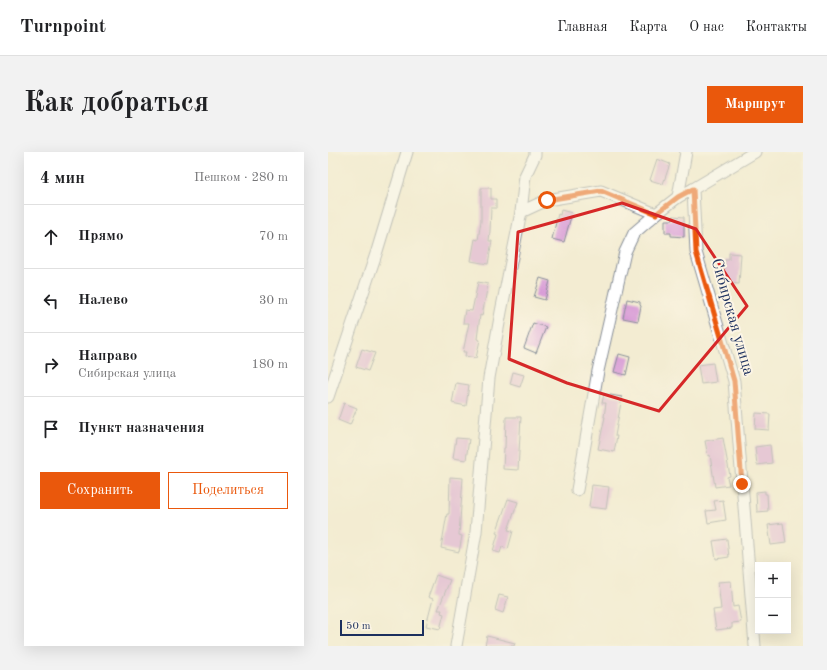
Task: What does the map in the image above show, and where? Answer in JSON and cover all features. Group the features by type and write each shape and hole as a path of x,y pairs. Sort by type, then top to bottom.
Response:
{"street":[{"path":"328,397 377,251 407,152"},
{"path":"456,646 476,532 489,378 521,212 525,176 535,152"},
{"path":"678,197 686,152"},
{"path":"577,490 598,371 625,252 634,232 678,197 755,152"},
{"name":"Сибирская улица","path":"693,189 696,252 734,381 754,646"},
{"path":"521,212 547,200 601,191 656,214"}],"highlighted area":[{"path":"622,203 696,229 747,306 659,411 567,383 509,359 518,232"}],"building":[{"path":"657,159 670,164 663,184 650,180"},
{"path":"481,188 491,188 491,199 496,199 496,208 491,208 489,241 492,241 488,264 471,261 475,239 478,240 481,221"},
{"path":"561,210 572,213 564,242 552,239 558,214 560,215"},
{"path":"673,216 684,217 684,237 671,236 671,233 665,233 665,220 673,220"},
{"path":"729,253 741,254 739,284 724,283 725,260 729,260"},
{"path":"540,278 550,281 545,300 534,297"},
{"path":"478,282 488,284 482,316 480,315 477,339 480,340 476,358 465,356 466,352 463,352 469,323 463,323 465,310 472,311"},
{"path":"627,299 640,302 641,306 638,321 623,318"},
{"path":"533,323 546,327 536,353 524,348"},
{"path":"362,349 375,353 368,371 356,367"},
{"path":"619,354 630,357 626,375 614,372"},
{"path":"713,363 716,382 701,384 698,365"},
{"path":"513,372 524,375 520,387 510,384"},
{"path":"456,383 469,385 466,406 452,403"},
{"path":"604,394 622,397 615,436 617,436 614,452 598,449 605,417 606,403 602,403"},
{"path":"344,403 357,408 350,425 338,420"},
{"path":"756,413 770,414 769,430 755,429"},
{"path":"506,417 521,417 518,470 503,469"},
{"path":"456,438 469,439 466,460 453,458"},
{"path":"723,438 730,476 727,477 729,485 715,487 710,455 708,456 705,441"},
{"path":"770,445 772,463 757,465 755,447"},
{"path":"450,477 463,478 459,535 462,536 459,552 441,548 447,514 449,514"},
{"path":"592,485 609,487 606,509 589,507"},
{"path":"765,491 765,494 767,494 768,511 757,512 756,492"},
{"path":"508,499 518,502 508,530 513,531 508,549 502,547 500,553 493,551 498,534 496,533"},
{"path":"723,500 726,520 708,523 706,511 716,510 714,501"},
{"path":"783,523 786,543 771,545 768,525"},
{"path":"727,539 729,557 716,559 713,541"},
{"path":"436,575 450,580 438,610 442,610 441,613 444,614 440,629 426,626 433,599 428,597"},
{"path":"731,581 733,607 738,606 741,622 732,623 732,628 716,630 713,610 721,609 718,582"},
{"path":"499,595 508,597 503,613 495,610"},
{"path":"487,636 515,643 514,646 485,646"}],"route":[{"path":"547,200 601,191 656,214 678,197 693,189 696,252 734,381 742,484"}]}
